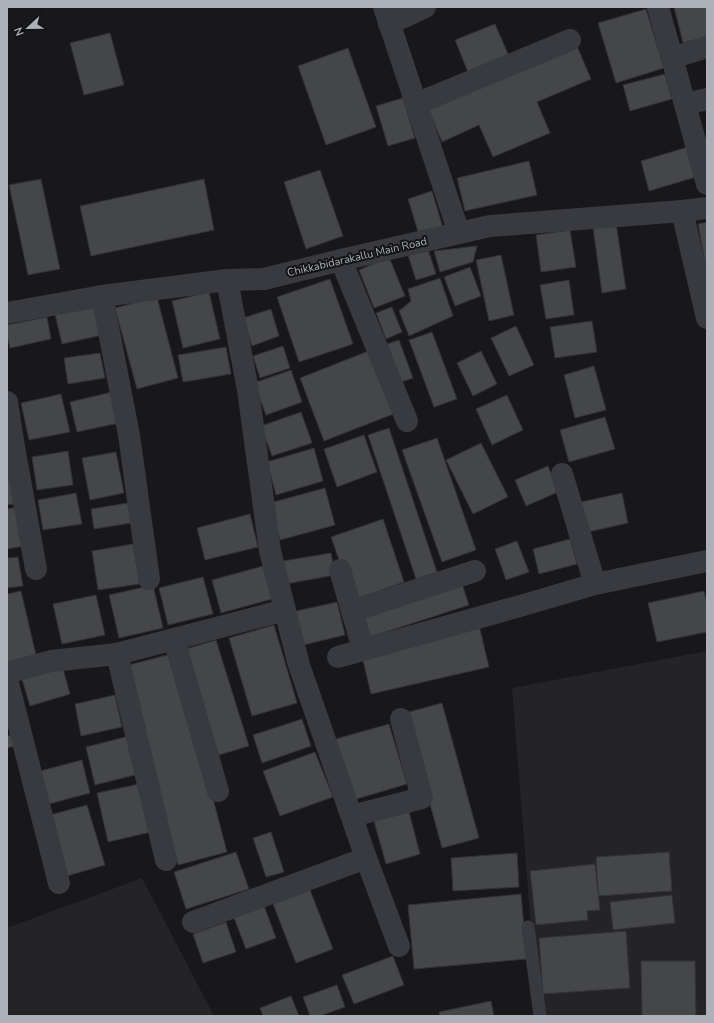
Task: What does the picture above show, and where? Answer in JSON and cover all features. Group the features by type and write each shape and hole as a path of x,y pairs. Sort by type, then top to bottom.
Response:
{"street":[{"path":"425,7 386,15 459,233"},
{"path":"658,7 707,184"},
{"path":"416,104 570,40"},
{"path":"672,58 707,48"},
{"path":"685,104 707,99"},
{"name":"Chikkabidarakallu Main Road","path":"7,314 102,296 227,280 264,279 490,226 707,208"},
{"path":"682,211 707,318"},
{"path":"341,260 407,421"},
{"path":"227,280 248,390 270,551 299,666 366,858 399,946"},
{"path":"102,296 129,435 149,579"},
{"path":"7,402 10,448 36,569"},
{"path":"562,474 595,584"},
{"path":"338,657 595,584 707,561"},
{"path":"340,570 363,650"},
{"path":"352,611 475,571"},
{"path":"7,673 52,661 117,654 285,610"},
{"path":"174,639 218,791"},
{"path":"117,654 166,860"},
{"path":"7,679 59,883"},
{"path":"352,816 422,798 401,719"},
{"path":"193,922 366,858"}],"lane":[{"path":"528,927 540,1016"}],"shaded area":[{"path":"707,651 707,1016 538,1016 512,688"},
{"path":"142,878 214,1016 7,1016 7,928"}],"building":[{"path":"674,7 706,7 707,37 683,43"},
{"path":"646,9 664,68 616,83 598,23"},
{"path":"495,24 509,56 468,72 455,40"},
{"path":"110,33 124,85 84,95 70,43"},
{"path":"577,46 591,79 537,102 550,133 493,157 479,125 442,142 428,108"},
{"path":"348,48 376,127 326,145 298,66"},
{"path":"665,74 672,99 630,111 623,85"},
{"path":"403,98 415,138 388,146 376,106"},
{"path":"688,147 696,177 649,191 641,161"},
{"path":"529,161 537,195 465,211 457,178"},
{"path":"320,170 343,236 306,249 284,182"},
{"path":"41,179 60,269 28,275 9,185"},
{"path":"204,179 214,230 91,256 80,206"},
{"path":"432,191 443,228 419,235 408,199"},
{"path":"707,222 707,273 698,224"},
{"path":"616,223 626,289 602,293 593,227"},
{"path":"570,230 576,267 541,272 536,235"},
{"path":"477,246 473,262 440,272 434,251"},
{"path":"428,249 436,274 416,280 408,255"},
{"path":"501,255 514,315 489,321 476,260"},
{"path":"389,257 405,296 374,308 359,270"},
{"path":"470,267 481,296 455,306 444,277"},
{"path":"440,278 453,316 409,336 399,311 411,301 408,289"},
{"path":"330,279 353,344 299,362 277,297"},
{"path":"569,280 574,315 546,319 540,285"},
{"path":"209,292 220,339 183,348 172,301"},
{"path":"157,297 178,378 137,389 115,308"},
{"path":"95,305 102,335 62,344 55,314"},
{"path":"392,307 402,332 386,339 376,313"},
{"path":"271,309 279,336 252,346 243,318"},
{"path":"47,317 51,339 10,348 7,335 7,325"},
{"path":"592,321 597,352 555,358 550,327"},
{"path":"516,326 534,365 509,376 491,338"},
{"path":"432,332 457,399 434,407 409,340"},
{"path":"399,340 413,378 401,382 387,344"},
{"path":"283,346 290,368 260,378 253,356"},
{"path":"226,347 231,374 183,382 178,355"},
{"path":"371,350 396,413 324,441 300,378"},
{"path":"481,351 497,384 473,396 457,363"},
{"path":"100,353 105,378 68,384 64,358"},
{"path":"594,366 606,410 575,418 564,375"},
{"path":"291,370 302,402 266,415 254,383"},
{"path":"112,392 119,423 77,432 70,402"},
{"path":"61,394 70,432 29,440 21,403"},
{"path":"507,395 523,430 492,445 476,409"},
{"path":"301,412 312,443 272,456 261,426"},
{"path":"605,417 615,449 569,462 560,430"},
{"path":"389,428 437,572 416,579 368,435"},
{"path":"364,435 377,472 337,487 324,449"},
{"path":"437,438 476,550 442,562 402,450"},
{"path":"481,443 508,497 473,514 446,460"},
{"path":"314,448 323,481 276,495 267,462"},
{"path":"68,451 73,485 37,490 32,457"},
{"path":"116,452 124,493 90,500 82,458"},
{"path":"7,456 14,504 7,505"},
{"path":"548,466 558,492 526,506 515,480"},
{"path":"325,488 335,525 280,540 270,503"},
{"path":"76,493 82,524 43,530 38,500"},
{"path":"622,493 628,523 588,532 581,502"},
{"path":"128,503 131,523 94,529 91,509"},
{"path":"18,507 24,546 7,549 7,509"},
{"path":"250,514 258,547 205,560 197,528"},
{"path":"383,519 404,582 353,600 331,537"},
{"path":"570,539 577,564 539,574 533,549"},
{"path":"517,541 529,572 506,580 495,549"},
{"path":"133,544 140,584 98,590 92,551"},
{"path":"331,553 335,575 286,584 283,561"},
{"path":"18,557 23,586 7,588 7,558"},
{"path":"263,566 272,599 221,613 212,580"},
{"path":"203,577 213,614 168,625 159,588"},
{"path":"461,581 469,605 364,639 356,615"},
{"path":"153,585 163,628 119,638 109,595"},
{"path":"21,591 36,655 7,662 7,594"},
{"path":"704,591 707,603 707,632 657,642 648,603"},
{"path":"96,595 105,635 62,644 53,604"},
{"path":"337,602 345,635 299,646 292,612"},
{"path":"274,625 297,703 252,716 229,638"},
{"path":"479,625 489,667 371,694 361,652"},
{"path":"216,640 249,746 212,757 179,651"},
{"path":"175,653 227,852 178,865 125,666"},
{"path":"62,665 70,694 30,706 21,676"},
{"path":"115,695 122,727 81,736 75,704"},
{"path":"442,703 479,838 442,848 405,713"},
{"path":"302,719 311,746 262,763 253,735"},
{"path":"389,724 407,784 350,801 332,740"},
{"path":"15,734 18,745 7,748 7,736"},
{"path":"129,736 139,774 95,785 86,747"},
{"path":"315,752 333,797 280,816 263,771"},
{"path":"82,760 90,793 49,804 40,771"},
{"path":"139,784 151,832 108,842 97,793"},
{"path":"407,804 420,854 386,864 372,814"},
{"path":"87,805 105,865 67,876 50,815"},
{"path":"271,832 284,872 266,877 253,838"},
{"path":"236,852 249,889 186,909 174,872"},
{"path":"669,852 672,891 598,896 596,857"},
{"path":"517,853 519,887 453,891 451,858"},
{"path":"595,864 600,910 587,911 588,920 536,925 530,871"},
{"path":"310,890 333,949 296,963 273,904"},
{"path":"521,894 527,959 414,969 408,905"},
{"path":"672,895 675,923 613,930 610,902"},
{"path":"263,903 276,938 246,949 233,915"},
{"path":"226,922 236,952 203,963 193,934"},
{"path":"626,931 630,988 543,994 539,938"},
{"path":"393,956 404,985 354,1004 342,975"},
{"path":"641,961 695,961 696,1016 642,1016"},
{"path":"337,985 345,1007 320,1016 310,1016 303,997"},
{"path":"291,996 299,1016 263,1016 260,1008"},
{"path":"491,1001 494,1016 440,1016 439,1012"}]}
